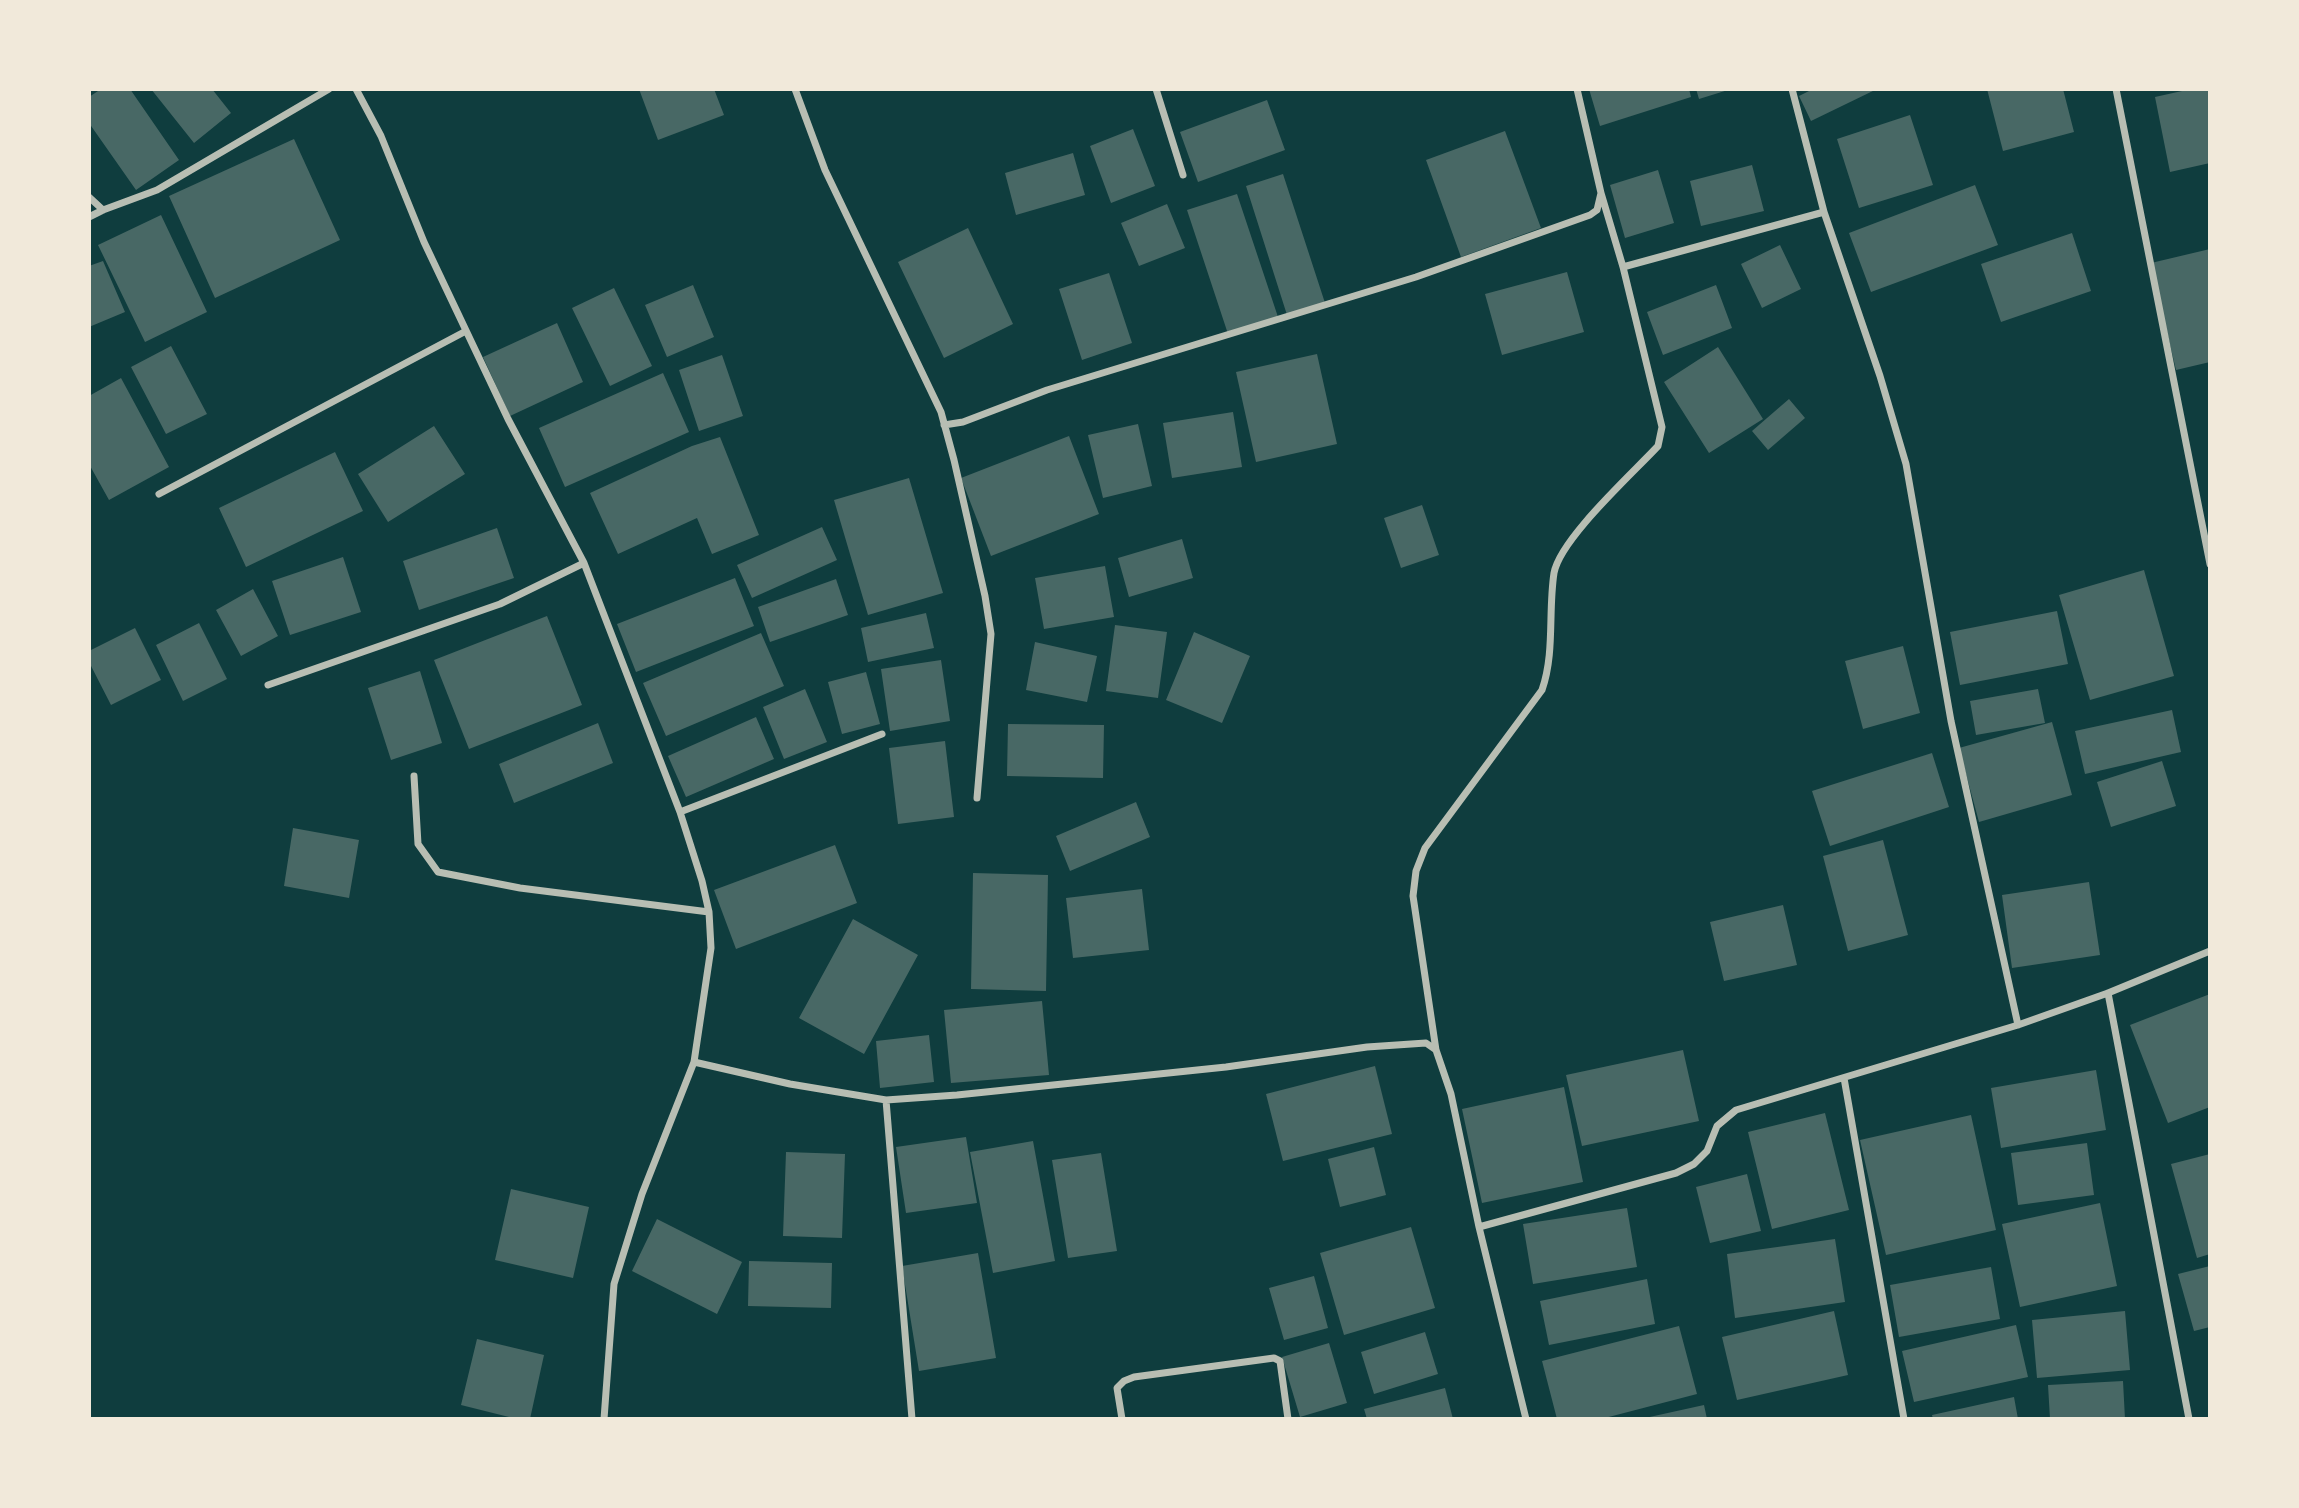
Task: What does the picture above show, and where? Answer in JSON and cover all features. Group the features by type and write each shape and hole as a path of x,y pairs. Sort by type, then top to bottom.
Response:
{"street":[{"path":"89,217 157,190 329,89"},
{"path":"356,89 381,136 424,242 508,419 584,563 680,812 709,912 711,948 694,1062 642,1194 614,1284 604,1419"},
{"path":"795,89 825,170 941,412 982,583 991,634 977,798"},
{"path":"1156,89 1183,175"},
{"path":"1526,1419 1479,1227 1451,1094 1436,1050 1413,896 1416,871 1425,848 1542,690 1548,673 1555,571 1570,540 1658,446 1662,427 1577,89"},
{"path":"1792,89 1824,212 1880,376 1906,464 1951,720 2018,1025"},
{"path":"2116,89 2210,564"},
{"path":"944,425 964,422 1047,390 1392,284 1580,220 1597,210 1601,193"},
{"path":"89,197 103,210"},
{"path":"1623,267 1824,212"},
{"path":"159,495 466,331"},
{"path":"268,685 500,604 584,563"},
{"path":"680,812 882,734"},
{"path":"414,776 418,844 438,872 520,888 709,912"},
{"path":"1479,1227 1676,1173 1694,1164 1707,1151 1717,1126 1736,1110 2018,1025 2108,993 2210,951"},
{"path":"2108,993 2189,1419"},
{"path":"694,1062 790,1084 886,1100 957,1096 1213,1068 1367,1046 1426,1043 1436,1050"},
{"path":"1844,1078 1903,1419"},
{"path":"886,1100 912,1419"},
{"path":"1122,1419 1117,1388 1134,1377 1274,1358 1280,1362 1288,1419"}],"building":[{"path":"101,89 130,89 179,160 136,190 89,123 89,97"},
{"path":"151,89 212,89 231,113 194,143"},
{"path":"639,89 714,89 724,115 658,140"},
{"path":"1589,89 1689,89 1691,97 1600,126"},
{"path":"1696,89 1728,89 1728,90 1699,99"},
{"path":"1813,89 1877,89 1811,121 1799,96"},
{"path":"1987,89 2063,89 2074,132 2003,151"},
{"path":"2191,89 2210,89 2210,163 2170,172 2155,97"},
{"path":"1267,100 1285,150 1198,182 1180,132"},
{"path":"1910,115 1933,185 1859,208 1837,139"},
{"path":"1133,129 1155,186 1111,203 1090,146"},
{"path":"1505,131 1541,228 1461,257 1426,160"},
{"path":"294,139 340,240 215,298 169,196"},
{"path":"1073,153 1085,195 1016,215 1005,173"},
{"path":"1752,165 1764,211 1701,226 1690,181"},
{"path":"1658,170 1674,223 1625,238 1610,185"},
{"path":"1283,174 1325,303 1287,315 1246,186"},
{"path":"1975,185 1998,245 1871,292 1849,233"},
{"path":"1237,194 1278,317 1228,334 1187,210"},
{"path":"1167,204 1185,248 1139,266 1121,223"},
{"path":"161,215 207,312 145,342 98,245"},
{"path":"968,228 1013,324 944,358 898,262"},
{"path":"2072,233 2091,291 2001,322 1981,264"},
{"path":"1780,245 1801,289 1762,308 1741,264"},
{"path":"2210,249 2210,362 2176,370 2151,263"},
{"path":"103,261 125,312 89,327 89,266"},
{"path":"1567,272 1584,332 1502,355 1485,294"},
{"path":"1109,273 1132,343 1082,360 1059,289"},
{"path":"693,285 714,337 667,357 645,305"},
{"path":"1716,285 1732,328 1663,355 1647,312"},
{"path":"614,288 652,366 610,386 572,308"},
{"path":"557,323 583,382 510,416 483,357"},
{"path":"171,346 207,414 166,434 131,367"},
{"path":"1718,347 1763,419 1709,453 1664,382"},
{"path":"1317,354 1337,444 1256,462 1236,372"},
{"path":"722,355 743,416 699,431 679,370"},
{"path":"663,373 689,432 565,487 539,428"},
{"path":"121,378 169,467 109,500 89,464 89,396"},
{"path":"1789,399 1805,418 1768,450 1752,431"},
{"path":"1233,412 1242,467 1172,478 1163,423"},
{"path":"1138,424 1152,486 1103,498 1088,435"},
{"path":"434,426 465,474 388,522 358,474"},
{"path":"1069,436 1099,514 991,556 961,478"},
{"path":"720,437 759,535 712,554 697,518 618,554 590,493 692,446"},
{"path":"335,452 363,511 246,567 219,508"},
{"path":"909,478 943,593 868,615 834,500"},
{"path":"1422,505 1439,555 1401,568 1384,518"},
{"path":"822,527 837,560 752,598 737,565"},
{"path":"497,528 514,578 419,610 403,561"},
{"path":"1182,539 1193,578 1129,597 1118,558"},
{"path":"343,557 361,612 290,635 272,581"},
{"path":"1105,566 1114,617 1044,629 1035,578"},
{"path":"2144,570 2174,676 2090,700 2059,595"},
{"path":"735,578 754,626 636,672 617,624"},
{"path":"836,579 848,615 770,642 758,607"},
{"path":"253,589 278,636 241,656 216,610"},
{"path":"2057,611 2068,664 1960,685 1950,632"},
{"path":"926,613 934,648 868,662 861,628"},
{"path":"547,616 582,705 469,749 434,660"},
{"path":"199,623 227,679 183,701 156,645"},
{"path":"1115,625 1167,632 1158,698 1106,691"},
{"path":"135,628 161,680 111,705 89,662 89,651"},
{"path":"1194,632 1250,656 1222,723 1166,700"},
{"path":"761,633 784,686 666,736 643,683"},
{"path":"1035,642 1097,656 1087,702 1026,690"},
{"path":"1903,646 1920,713 1863,729 1845,661"},
{"path":"941,660 950,721 890,731 881,669"},
{"path":"420,671 442,743 391,760 368,688"},
{"path":"866,672 880,724 842,734 828,682"},
{"path":"805,689 827,742 784,759 763,707"},
{"path":"2038,689 2045,723 1976,735 1970,701"},
{"path":"2172,710 2181,752 2085,774 2075,731"},
{"path":"756,717 774,759 686,797 668,756"},
{"path":"2052,722 2072,795 1979,822 1959,748"},
{"path":"598,723 613,763 514,803 499,764"},
{"path":"1008,724 1104,725 1103,778 1007,776"},
{"path":"945,741 954,817 898,824 889,748"},
{"path":"1932,753 1949,807 1830,846 1812,791"},
{"path":"2162,761 2176,806 2111,827 2097,782"},
{"path":"1136,802 1150,837 1070,871 1056,836"},
{"path":"293,828 359,840 349,898 284,886"},
{"path":"1883,840 1908,935 1848,951 1823,856"},
{"path":"835,845 857,903 736,949 714,890"},
{"path":"973,873 1048,875 1046,991 971,989"},
{"path":"2089,882 2100,955 2012,968 2002,895"},
{"path":"1142,889 1149,950 1073,958 1066,898"},
{"path":"1783,905 1797,965 1724,981 1710,922"},
{"path":"853,919 918,955 864,1054 799,1018"},
{"path":"2210,994 2210,1107 2168,1123 2130,1025"},
{"path":"1042,1001 1049,1075 951,1083 944,1010"},
{"path":"929,1035 934,1082 880,1088 876,1041"},
{"path":"1683,1050 1699,1121 1582,1146 1566,1075"},
{"path":"1375,1066 1392,1134 1283,1161 1266,1094"},
{"path":"2096,1070 2106,1130 2001,1148 1991,1088"},
{"path":"1564,1087 1583,1182 1482,1203 1462,1109"},
{"path":"1825,1113 1849,1210 1772,1229 1748,1132"},
{"path":"1971,1115 1996,1230 1886,1255 1860,1140"},
{"path":"966,1137 977,1203 906,1213 896,1147"},
{"path":"1033,1141 1055,1261 993,1273 970,1152"},
{"path":"2087,1143 2094,1195 2018,1205 2011,1153"},
{"path":"1374,1147 1386,1195 1340,1207 1328,1159"},
{"path":"786,1152 845,1154 842,1238 783,1236"},
{"path":"1101,1153 1117,1251 1068,1258 1052,1160"},
{"path":"2210,1154 2210,1254 2197,1258 2171,1164"},
{"path":"1747,1174 1761,1231 1710,1243 1696,1187"},
{"path":"511,1189 589,1207 573,1278 495,1260"},
{"path":"2100,1203 2117,1286 2020,1307 2002,1224"},
{"path":"1627,1208 1637,1267 1533,1284 1523,1224"},
{"path":"657,1219 742,1262 717,1314 632,1271"},
{"path":"1411,1227 1435,1308 1344,1335 1320,1253"},
{"path":"1835,1239 1845,1302 1735,1318 1727,1254"},
{"path":"978,1253 996,1358 919,1371 902,1266"},
{"path":"749,1261 832,1263 831,1308 748,1306"},
{"path":"2210,1266 2210,1327 2194,1331 2178,1274"},
{"path":"1991,1267 2000,1319 1899,1337 1890,1285"},
{"path":"1314,1276 1328,1328 1284,1340 1269,1288"},
{"path":"1647,1279 1655,1324 1549,1345 1540,1301"},
{"path":"1834,1311 1848,1375 1737,1400 1722,1337"},
{"path":"2125,1311 2130,1370 2037,1378 2032,1320"},
{"path":"2016,1325 2028,1377 1914,1402 1902,1351"},
{"path":"1679,1326 1697,1394 1601,1419 1557,1419 1542,1361"},
{"path":"1425,1332 1438,1374 1374,1394 1361,1352"},
{"path":"477,1339 544,1355 530,1419 517,1419 461,1405"},
{"path":"1329,1343 1347,1403 1300,1417 1282,1357"},
{"path":"2123,1381 2125,1419 2050,1419 2048,1385"},
{"path":"1445,1388 1453,1419 1367,1419 1364,1409"},
{"path":"2014,1397 2018,1419 1933,1419 1932,1415"},
{"path":"1704,1405 1707,1419 1645,1419 1645,1418"}]}
